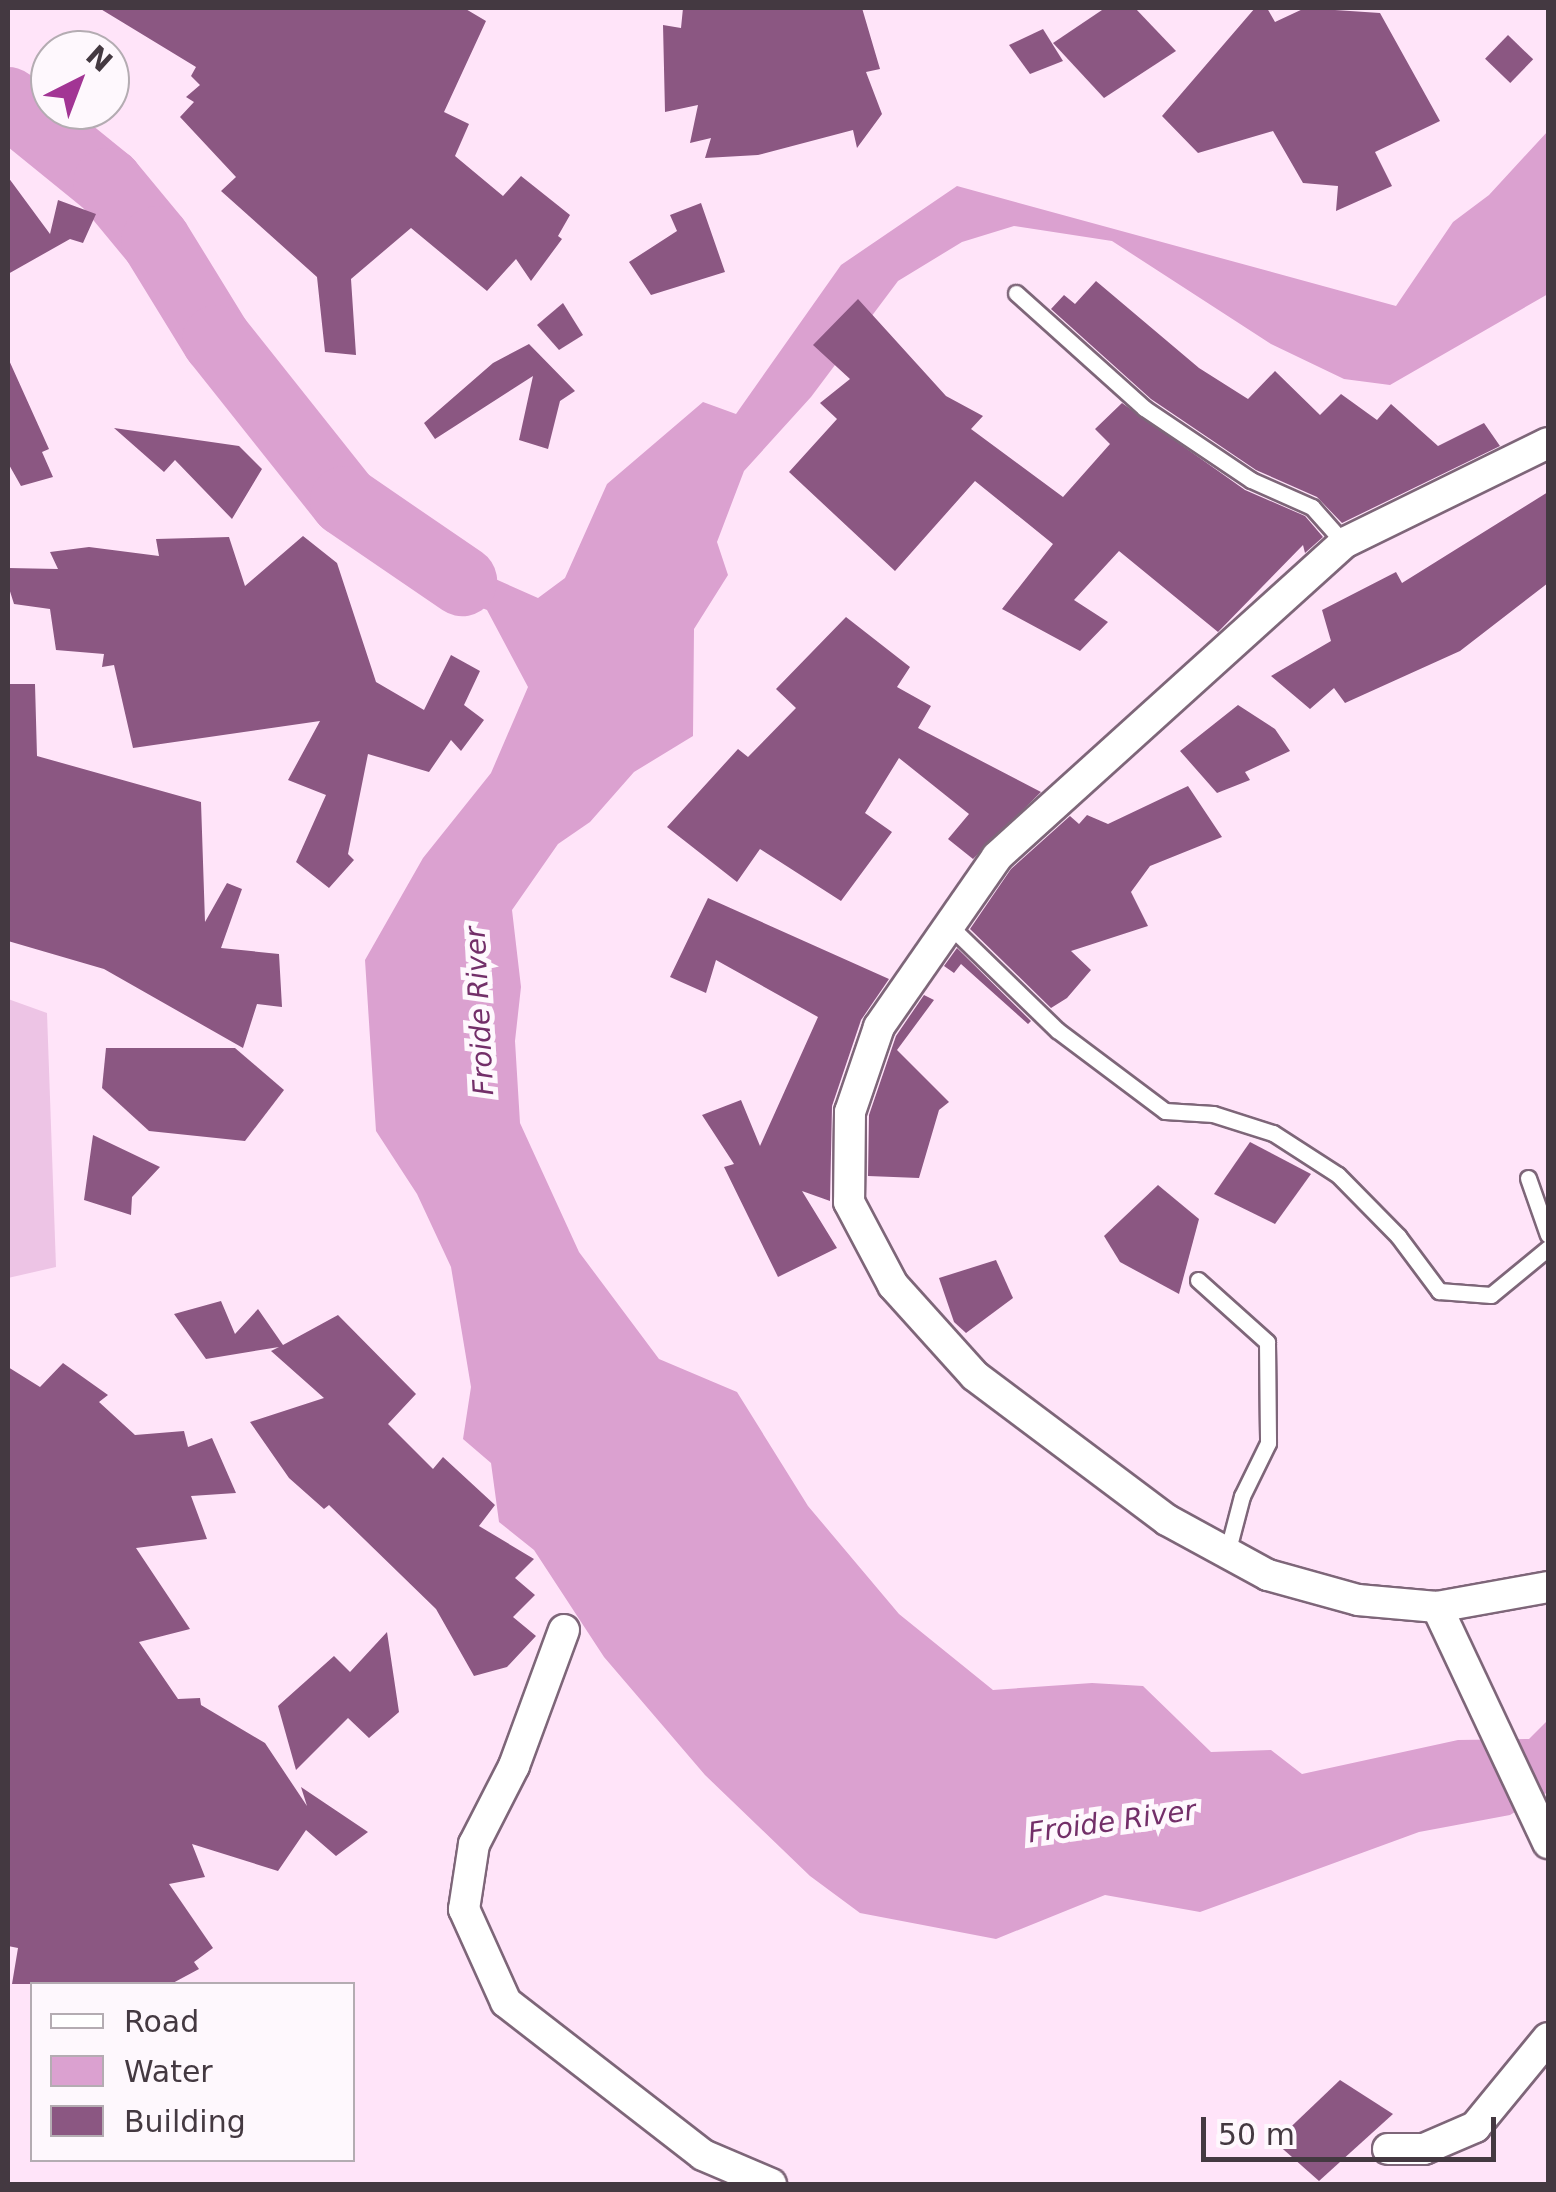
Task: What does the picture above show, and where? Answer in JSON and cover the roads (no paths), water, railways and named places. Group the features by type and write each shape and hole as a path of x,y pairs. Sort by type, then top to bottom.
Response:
{"street":[{"path":"1548,443 1344,543 997,857 879,1027 850,1112 848,1202 893,1284 975,1376 1167,1520 1268,1575 1358,1600 1438,1607 1548,1587"},
{"path":"1438,1607 1544,1830"},
{"path":"564,1630 514,1766 474,1844 464,1909 506,2002 703,2156 771,2184"},
{"path":"1388,2148 1424,2150 1476,2126 1548,2038"}],"lane":[{"path":"1016,293 1144,408 1251,480 1312,507 1344,543"},
{"path":"949,925 1057,1030 1164,1110 1213,1114 1272,1133 1338,1175 1398,1236 1439,1290 1491,1295 1548,1248"},
{"path":"1528,1178 1548,1235"},
{"path":"1198,1280 1267,1342 1268,1443 1242,1496 1227,1553"}],"water":[{"name":"Froide River","path":"1548,131 1548,294 1390,385 1344,379 1271,344 1112,241 1014,226 962,242 898,281 811,397 744,471 717,542 728,575 694,629 693,736 634,772 590,822 558,844 512,910 521,987 515,1041 520,1123 579,1252 659,1359 737,1392 808,1506 899,1614 993,1690 1092,1683 1143,1686 1211,1752 1271,1750 1302,1774 1458,1740 1529,1739 1548,1720 1548,1792 1510,1815 1419,1832 1200,1912 1105,1895 996,1939 860,1913 810,1876 705,1775 604,1657 534,1550 499,1522 491,1463 463,1439 471,1387 451,1267 417,1194 376,1131 365,960 423,858 491,773 528,687 487,610 435,588 380,528 538,598 565,578 607,484 703,402 736,414 841,265 957,186 1396,306 1453,222 1489,195"}],"waterway":[{"path":"8,102 108,183 156,241 217,340 345,501 462,581"}]}
